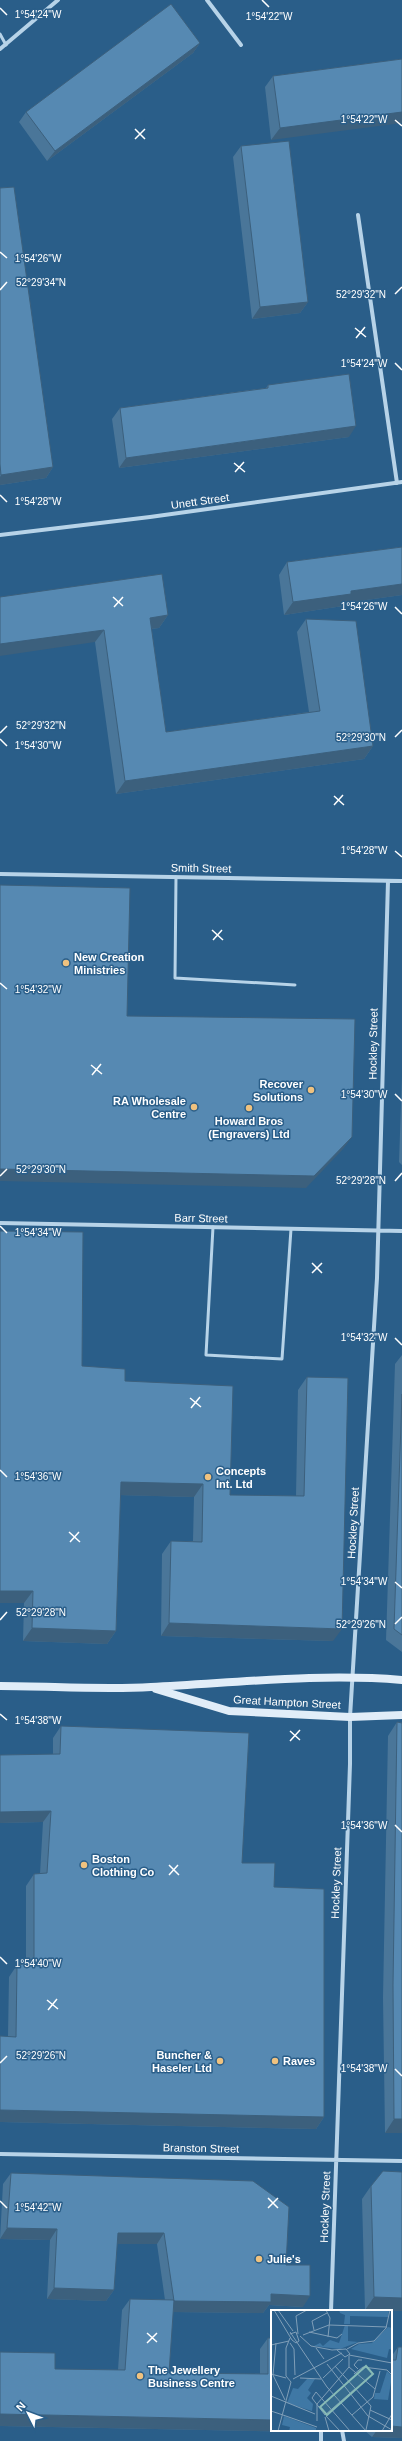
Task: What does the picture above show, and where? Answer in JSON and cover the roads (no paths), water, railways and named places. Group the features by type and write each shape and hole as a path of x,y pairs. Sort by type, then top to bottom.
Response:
{"main road":[{"name":"Great Hampton Street","path":"0,1686 150,1688 277,1678 353,1676 402,1680"},
{"name":"Great Hampton Street","path":"150,1688 229,1711 350,1717 402,1715"}],"street":[{"path":"0,49 58,0"},
{"path":"206,0 241,45"},
{"path":"358,215 397,483"},
{"name":"Unett Street","path":"0,535 150,518 402,482"},
{"name":"Smith Street","path":"0,874 402,881"},
{"name":"Hockley Street","path":"332,2310 350,1764 350,1717 378,1230 388,881"},
{"name":"Barr Street","path":"0,1223 402,1230"},
{"name":"Branston Street","path":"0,2154 402,2161"},
{"path":"342,2431 344,2441"}],"lane":[{"path":"0,34 6,44"},
{"path":"176,877 175,978 295,985"},
{"path":"213,1227 206,1355 282,1359 291,1229"}],"place":[{"name":"New Creation Ministries","path":"66,963"},
{"name":"Recover Solutions","path":"311,1090"},
{"name":"RA Wholesale Centre","path":"194,1107"},
{"name":"Howard Bros (Engravers) Ltd","path":"249,1108"},
{"name":"Concepts Int. Ltd","path":"208,1477"},
{"name":"Boston Clothing Co","path":"84,1865"},
{"name":"Buncher & Haseler Ltd","path":"220,2061"},
{"name":"Raves","path":"275,2061"},
{"name":"Julie's","path":"259,2259"},
{"name":"The Jewellery Business Centre","path":"140,2376"}]}
